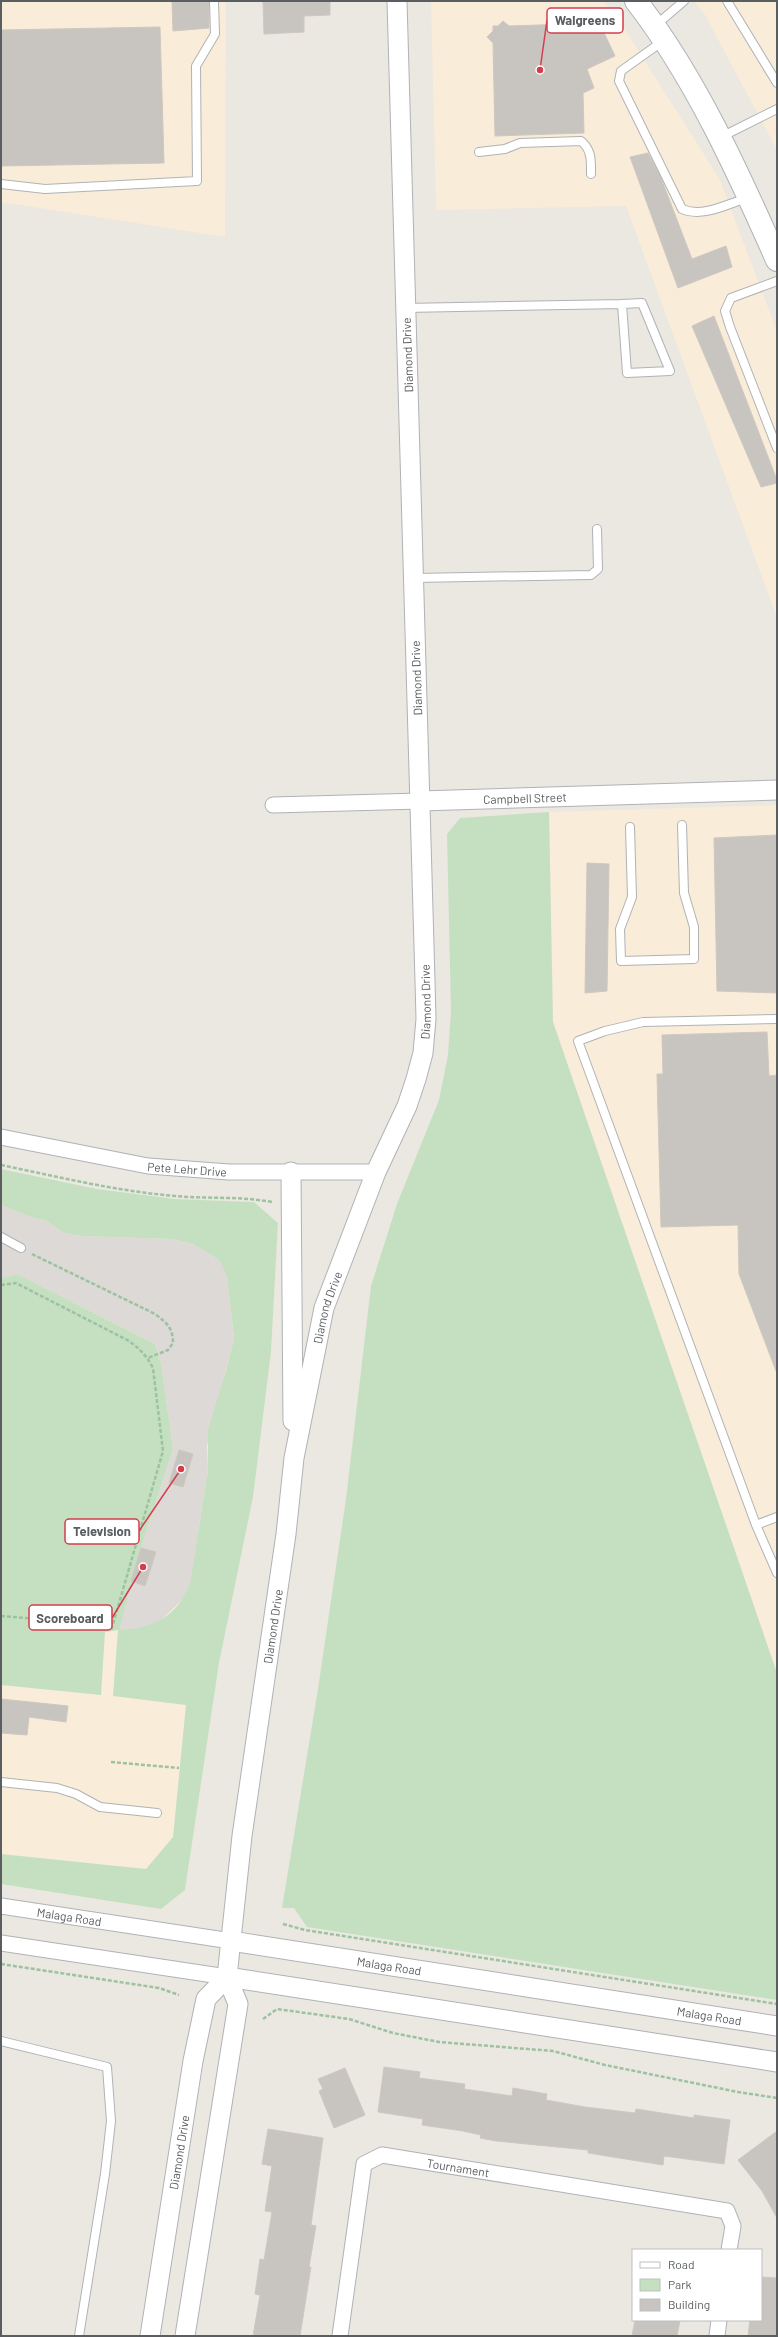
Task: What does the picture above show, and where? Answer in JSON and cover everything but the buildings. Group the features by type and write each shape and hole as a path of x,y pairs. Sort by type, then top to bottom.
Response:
{"main road":[{"path":"636,1 660,33 719,138 749,197 777,260"}],"street":[{"name":"Diamond Drive","path":"185,2336 238,2004 227,1977 242,1836 286,1534 294,1458 324,1308 376,1172 407,1106 423,1053 426,996 396,1"},
{"name":"Campbell Street","path":"273,805 777,790"},
{"name":"Pete Lehr Drive","path":"1,1137 148,1166 229,1172 376,1172"},
{"path":"291,1172 294,1458"},
{"name":"Malaga Road","path":"1,1906 777,2026"},
{"path":"1,1943 777,2062"},
{"name":"Diamond Drive","path":"150,2336 193,2061 206,1999 227,1977"},
{"name":"Tournament","path":"340,2336 364,2164 382,2155 727,2211 733,2226 729,2249"},
{"path":"717,2336 719,2321"}],"lane":[{"path":"1,184 45,189 196,180 196,66 215,34 214,1"},
{"path":"684,1 660,33 621,71 620,81 682,209 692,213 705,212 749,197"},
{"path":"727,1 777,83"},
{"path":"719,138 777,109"},
{"path":"479,152 505,150 520,142 581,140 587,146 591,155 591,174"},
{"path":"777,281 731,298 726,311 730,327 777,448"},
{"path":"406,308 642,303 670,371 627,373 622,304"},
{"path":"414,578 591,576 598,569 597,529"},
{"path":"630,827 632,896 620,929 620,961 694,959 694,927 684,894 682,825"},
{"path":"777,1019 643,1022 605,1031 578,1041 756,1525 777,1573"},
{"path":"1,1237 21,1248"},
{"path":"756,1525 777,1517"},
{"path":"1,1782 57,1788 76,1794 100,1807 157,1813"},
{"path":"1,2041 107,2067 110,2121 105,2174 79,2336"}],"path":[{"path":"1,1165 96,1186 175,1196 255,1199 275,1202"},
{"path":"21,1248 155,1314 165,1322 171,1328 173,1343 168,1350 148,1358"},
{"path":"1,1285 16,1283 129,1341 148,1358 155,1381 163,1451 111,1631"},
{"path":"1,1616 113,1625"},
{"path":"111,1762 179,1768"},
{"path":"283,1924 305,1930 777,2004"},
{"path":"1,1964 159,1988 179,1995"},
{"path":"263,2019 277,2009 349,2019 393,2033 439,2042 553,2051 604,2065 738,2092 777,2098"}],"shaded area":[{"path":"1,1 226,1 225,237 1,202"},
{"path":"431,1 602,1 615,14 719,178 777,331 777,618 626,206 436,210"},
{"path":"694,1 777,1 777,150 705,15"},
{"path":"777,805 777,1673 553,1022 549,812"},
{"path":"1,1169 97,1189 175,1199 254,1202 278,1223 271,1352 253,1497 219,1663 185,1890 161,1909 1,1884"},
{"path":"1,1205 30,1217 45,1220 64,1233 81,1236 172,1239 193,1244 219,1260 227,1275 234,1338 207,1446 208,1470 190,1583 185,1597 157,1624 136,1630 118,1630 141,1548 173,1449 161,1363 155,1344 17,1274 1,1278"}],"green space":[{"path":"549,812 553,1022 777,1673 777,2000 307,1927 294,1908 282,1908 318,1689 346,1499 371,1286 397,1204 439,1100 448,1055 451,1011 447,834 460,818"},
{"path":"1,1169 97,1189 175,1199 254,1202 278,1223 271,1352 253,1497 219,1663 185,1890 161,1909 1,1884 1,1854 146,1869 173,1837 186,1705 113,1696 118,1630 105,1632 101,1695 1,1685 1,1278 17,1274 155,1344 161,1363 173,1449 141,1548 119,1630 143,1627 163,1618 179,1604 190,1583 208,1470 208,1430 226,1371 234,1338 227,1276 219,1260 193,1244 172,1239 81,1236 64,1233 45,1220 30,1217 1,1205"}],"place":[{"name":"Walgreens","path":"540,70"},
{"name":"Television","path":"181,1469"},
{"name":"Scoreboard","path":"143,1567"}]}
